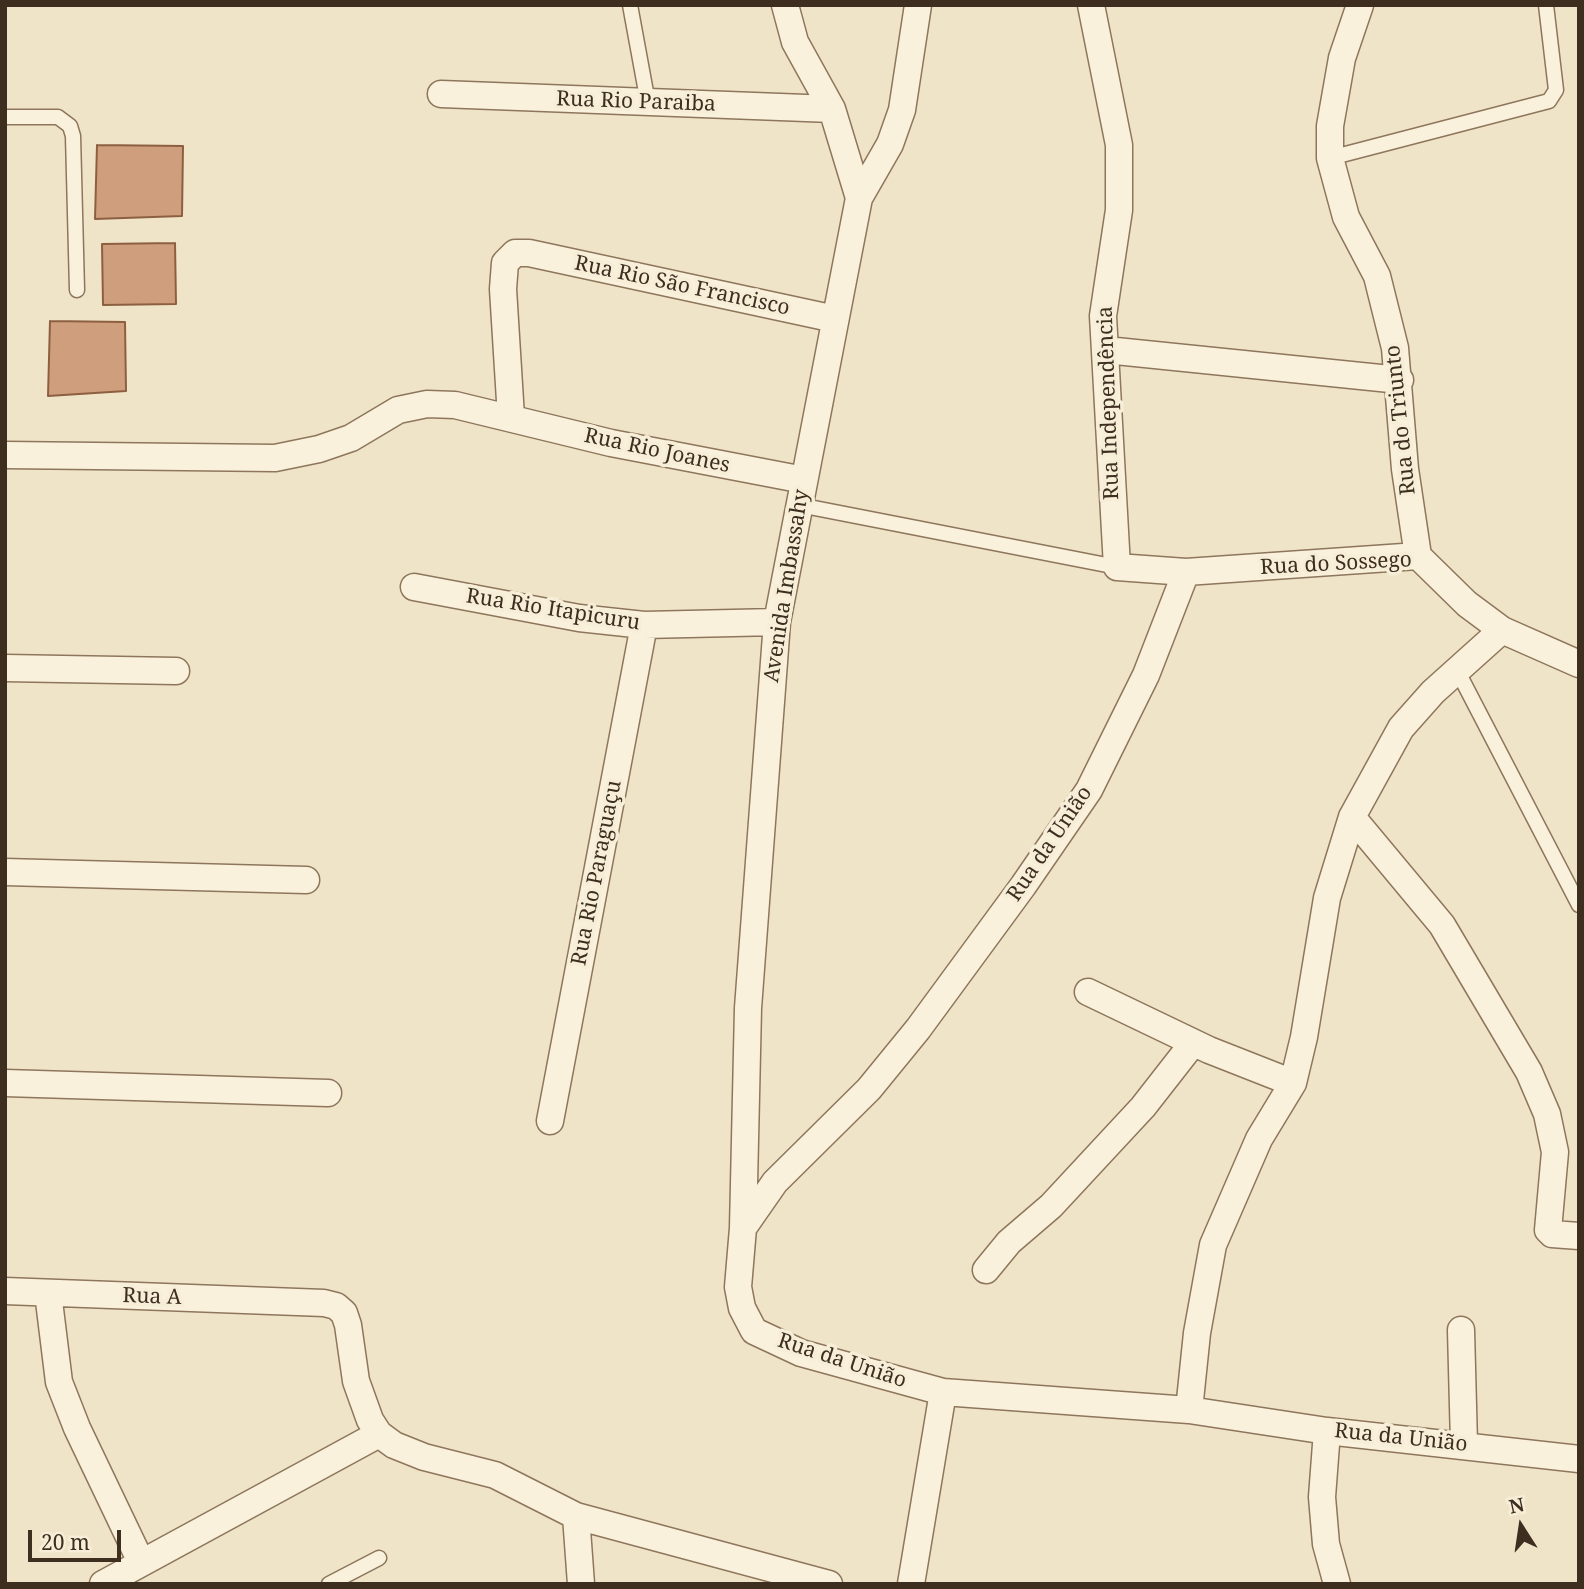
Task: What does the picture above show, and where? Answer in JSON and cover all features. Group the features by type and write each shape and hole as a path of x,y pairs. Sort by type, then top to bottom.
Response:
{"street":[{"name":"Avenida Imbassahy","path":"743,1228 748,1008 777,622 859,198 852,167 832,109 795,42 785,5"},
{"path":"859,198 890,144 902,110 918,5"},
{"name":"Rua Independência","path":"1091,5 1119,145 1119,210 1103,316 1117,567"},
{"name":"Rua do Triunto","path":"1360,5 1342,58 1330,126 1329,158 1346,217 1377,276 1400,380 1405,468 1418,556"},
{"name":"Rua Rio Paraiba","path":"441,94 832,109"},
{"name":"Rua Rio São Francisco","path":"511,417 503,314 504,269 505,263 515,253 529,253 835,319"},
{"path":"1106,350 1400,380"},
{"name":"Rua Rio Joanes","path":"5,455 243,460 275,458 319,449 351,438 398,410 427,404 455,405 511,417 801,493"},
{"name":"Rua do Sossego","path":"1186,572 1418,556 1467,604 1502,630 1579,664"},
{"path":"1117,567 1186,572"},
{"name":"Rua da União","path":"1186,572 1146,676 1089,790 1023,886 918,1029 869,1089 775,1182 743,1228 738,1287 742,1308 754,1331 802,1353 943,1392 1189,1410 1327,1431 1464,1444 1579,1459"},
{"name":"Rua Rio Itapicuru","path":"414,587 579,618 644,625 777,622"},
{"name":"Rua Rio Paraguaçu","path":"550,1121 644,625"},
{"path":"1189,1410 1199,1321 1213,1245 1230,1200 1259,1139 1293,1083 1304,1037 1327,898 1352,817 1401,728 1457,670 1502,630"},
{"path":"5,668 176,671"},
{"path":"1352,817 1442,925 1511,1039 1547,1114 1555,1152 1548,1230 1552,1234 1579,1236"},
{"path":"5,872 306,880"},
{"path":"1088,992 1193,1043 1293,1083"},
{"path":"986,1270 1009,1242 1051,1206 1143,1107 1193,1043"},
{"path":"5,1083 328,1093"},
{"name":"Rua A","path":"5,1291 324,1303 336,1306 344,1313 356,1381 370,1420 380,1434"},
{"path":"48,1293 60,1382 135,1571"},
{"path":"1461,1330 1464,1444"},
{"path":"911,1584 943,1392"},
{"path":"1327,1431 1322,1497 1326,1544 1337,1584"},
{"path":"103,1584 135,1571 380,1434 408,1452 495,1475 576,1516 829,1584"},
{"path":"576,1516 581,1584"}],"lane":[{"path":"631,5 648,103"},
{"path":"1329,158 1549,101 1556,90 1546,5"},
{"path":"5,117 58,117 70,126 73,136 77,290"},
{"path":"801,493 1117,567"},
{"path":"1457,670 1579,905"},
{"path":"329,1584 379,1558"}],"building":[{"path":"97,145 183,146 182,216 95,219"},
{"path":"175,243 176,304 103,305 102,244"},
{"path":"50,321 125,322 126,391 48,396"}]}
